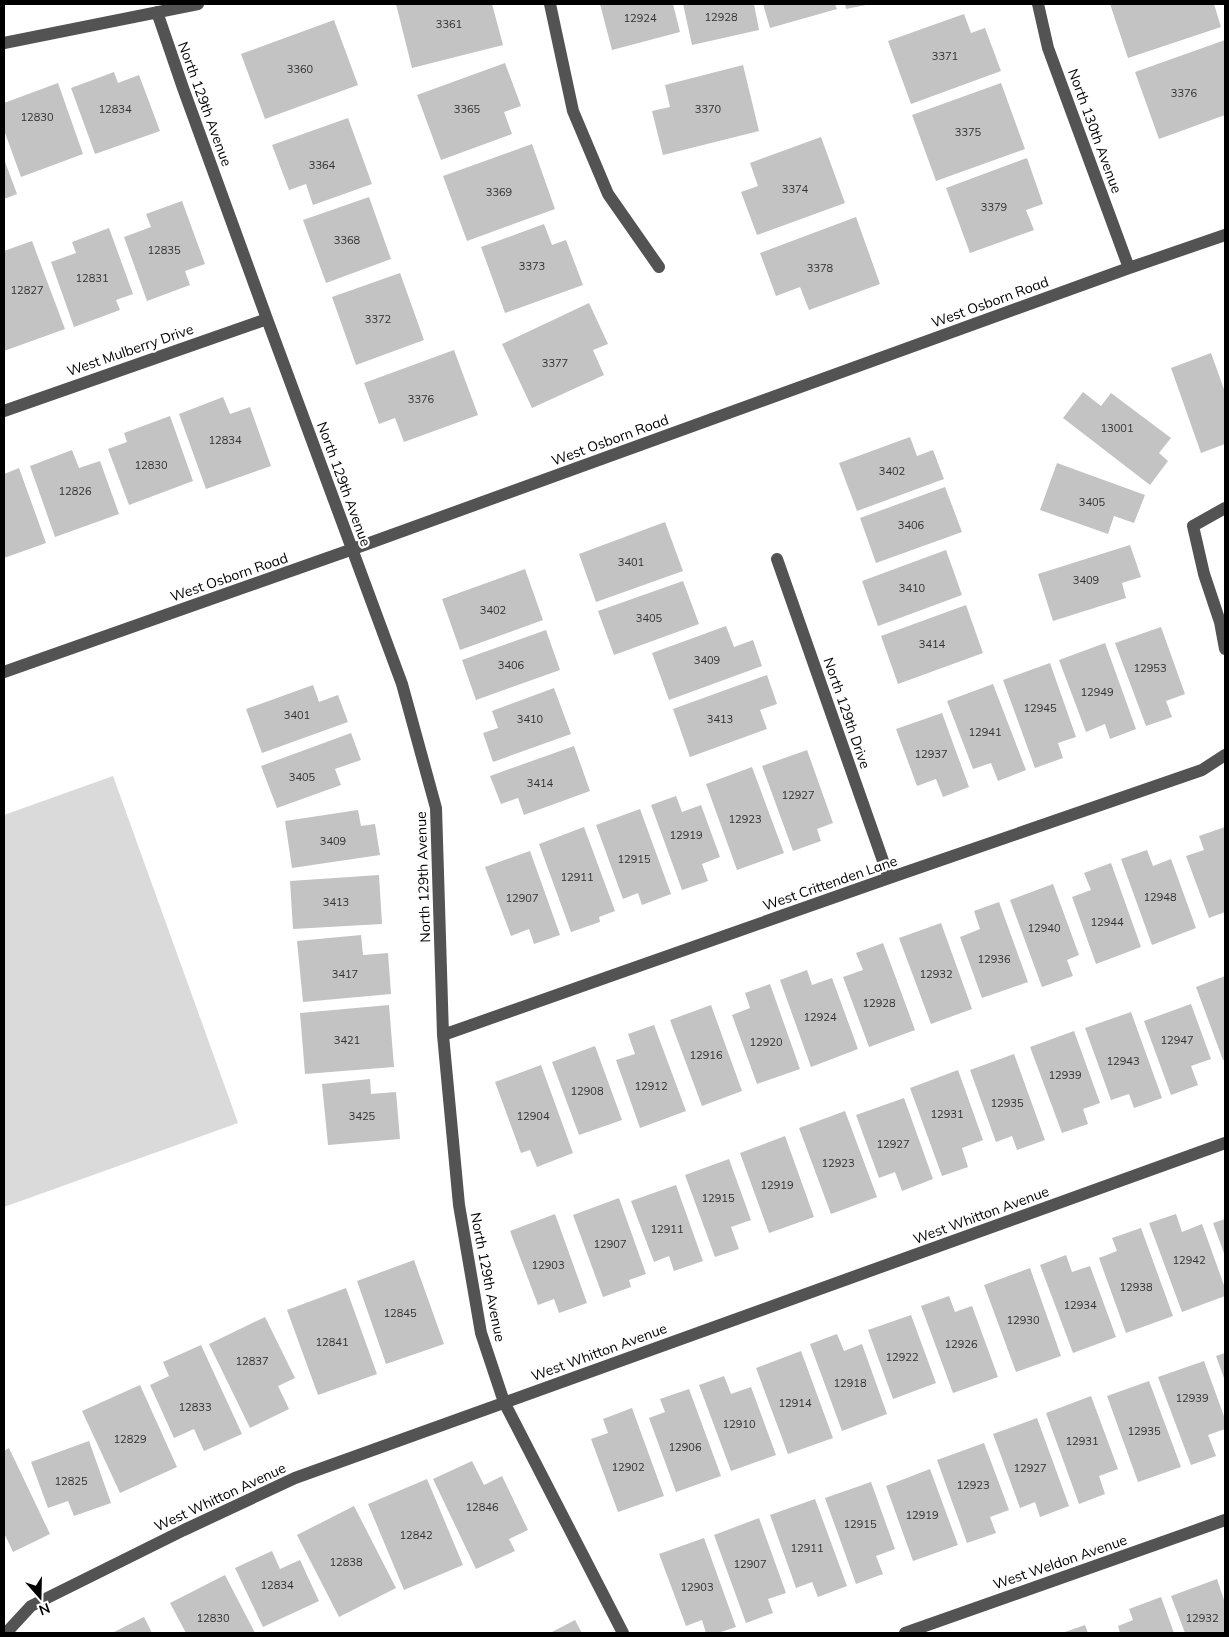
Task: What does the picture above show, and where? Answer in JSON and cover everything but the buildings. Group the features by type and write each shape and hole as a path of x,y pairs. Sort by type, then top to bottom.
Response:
{"street":[{"path":"4,43 198,4"},
{"path":"550,4 573,111 608,194 659,267"},
{"name":"North 130th Avenue","path":"1038,4 1048,48 1128,268"},
{"name":"North 129th Avenue","path":"157,12 267,319 402,684 436,808 443,1035 459,1205 480,1334 504,1402 623,1633"},
{"name":"West Osborn Road","path":"4,672 353,549 1128,268 1225,235"},
{"name":"West Mulberry Drive","path":"4,410 267,319"},
{"path":"1225,508 1193,526 1204,574 1220,622 1225,649"},
{"name":"North 129th Drive","path":"777,559 889,878"},
{"name":"West Crittenden Lane","path":"443,1035 1202,770 1225,755"},
{"name":"West Whitton Avenue","path":"6,1633 31,1606 184,1530 295,1478 1225,1143"},
{"name":"West Weldon Avenue","path":"905,1633 1225,1520"}],"shaded area":[{"path":"113,776 238,1123 4,1207 4,815"}]}
